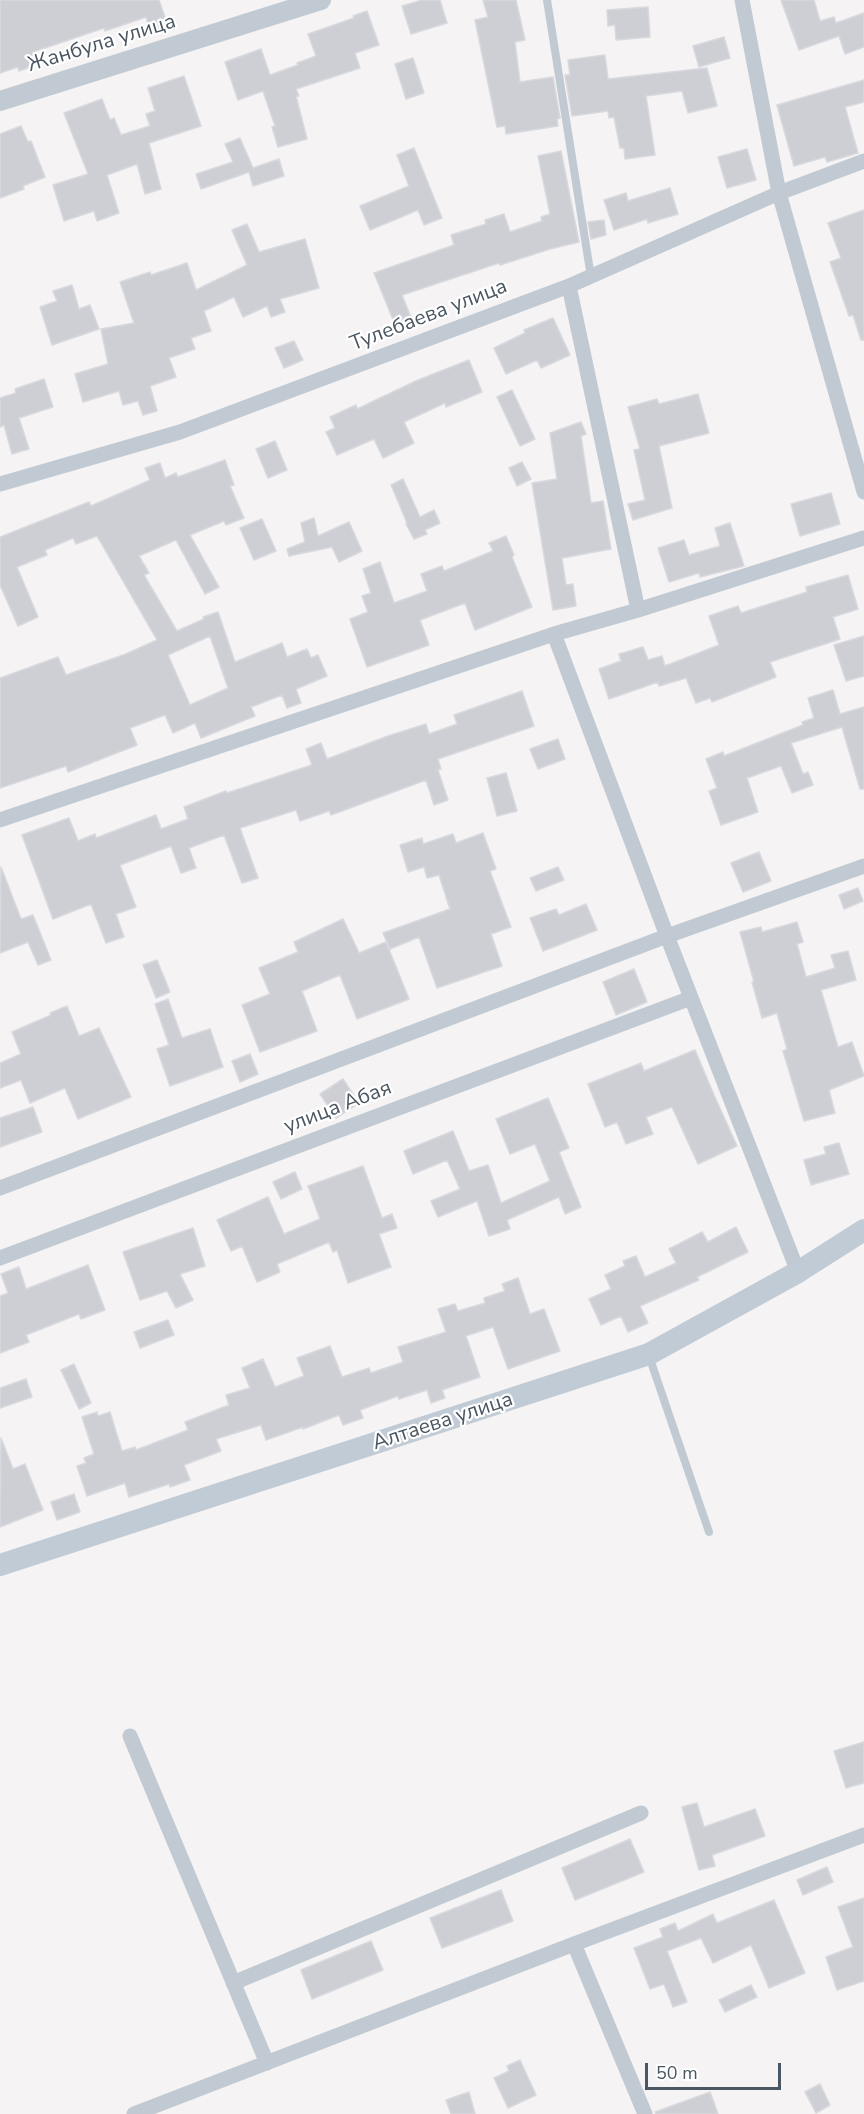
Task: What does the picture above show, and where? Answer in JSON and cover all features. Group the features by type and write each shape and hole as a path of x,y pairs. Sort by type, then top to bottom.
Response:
{"main road":[{"name":"Алтаева улица","path":"0,1565 649,1354 798,1272 864,1230"}],"street":[{"name":"Жанбула улица","path":"0,100 321,0"},
{"path":"742,0 779,193 864,492"},
{"name":"Тулебаева улица","path":"0,484 180,432 591,277 779,193 864,161"},
{"path":"568,286 638,610"},
{"path":"0,820 554,634 638,610 864,538"},
{"path":"554,634 667,936 798,1272"},
{"path":"0,1188 667,936 864,866"},
{"name":"улица Абая","path":"0,1258 691,998"},
{"path":"130,1736 267,2063"},
{"path":"233,1983 641,1813"},
{"path":"134,2114 864,1835"},
{"path":"574,1944 645,2114"}],"lane":[{"path":"547,0 591,277"},
{"path":"649,1354 709,1532"}],"building":[{"path":"0,0 159,0 168,26 150,31 146,17 105,31 104,28 33,52 38,64 19,71 18,67 0,73"},
{"path":"422,0 440,0 447,23 411,34 402,6"},
{"path":"483,0 516,0 525,40 515,42 520,82 553,77 560,118 557,119 558,126 506,134 505,126 497,127 475,20 488,17"},
{"path":"781,0 814,0 820,21 834,17 836,23 864,13 864,47 845,54 839,36 799,50"},
{"path":"648,7 650,37 616,40 615,25 608,26 607,10"},
{"path":"367,11 379,45 355,53 360,68 296,89 307,139 278,147 272,127 275,126 263,91 238,100 225,62 261,49 270,75 298,65 297,63 316,56 308,34 354,18 353,16"},
{"path":"724,37 730,58 699,67 693,46"},
{"path":"605,55 608,79 707,68 717,106 688,113 682,91 646,96 655,155 625,159 624,148 620,148 614,117 609,118 608,111 572,116 565,75 570,75 568,60"},
{"path":"413,58 424,93 406,99 395,64"},
{"path":"184,76 201,126 149,143 161,189 145,194 137,164 107,175 119,213 97,221 94,211 64,221 53,185 88,174 64,113 102,99 110,120 114,118 121,135 150,126 146,114 155,111 148,88"},
{"path":"864,80 864,102 845,107 858,153 827,162 825,157 794,166 777,105"},
{"path":"21,126 28,142 31,141 45,177 23,186 24,189 0,198 0,134"},
{"path":"240,138 253,168 279,159 284,176 253,186 249,172 201,189 196,174 233,162 225,144"},
{"path":"414,148 442,218 424,225 418,210 370,230 360,206 409,186 397,155"},
{"path":"747,149 756,180 727,188 718,157"},
{"path":"561,151 579,242 500,265 499,263 402,295 412,320 396,327 374,273 454,245 451,235 486,224 485,220 504,214 510,232 542,221 541,217 550,214 538,156"},
{"path":"670,188 678,214 648,223 647,219 614,230 604,200 626,193 628,201"},
{"path":"864,210 864,340 861,340 853,315 849,316 830,262 841,258 828,223"},
{"path":"604,220 606,235 591,239 588,222"},
{"path":"247,224 259,252 305,239 319,288 280,299 285,312 271,317 267,306 243,317 234,297 204,311 211,331 191,338 195,349 169,358 176,377 150,386 157,411 143,415 138,401 123,405 119,391 83,402 75,374 108,364 101,329 134,323 120,282 187,263 196,290 247,265 232,230"},
{"path":"72,285 79,309 90,305 99,329 52,345 40,307 57,301 53,291"},
{"path":"553,318 570,355 541,368 537,360 506,374 494,348 525,333 524,330"},
{"path":"294,341 303,360 284,368 275,348"},
{"path":"469,360 482,392 446,407 445,403 404,422 414,443 383,458 374,439 337,455 326,432 335,428 330,417 356,405 357,409 418,380"},
{"path":"44,379 53,407 19,418 29,449 12,454 4,425 0,427 0,398 16,393 15,389"},
{"path":"512,390 535,439 520,446 497,397"},
{"path":"698,394 709,433 659,446 672,508 633,520 628,504 645,500 634,450 640,449 628,407 657,399 659,404"},
{"path":"581,422 586,434 581,436 591,503 603,501 611,549 562,558 566,585 573,584 576,606 553,610 532,483 557,479 550,433"},
{"path":"275,441 287,470 268,478 256,449"},
{"path":"225,460 234,485 230,486 244,518 226,525 224,521 190,535 219,587 205,594 176,540 139,556 149,573 144,575 177,631 218,612 235,662 282,643 287,657 307,649 311,658 318,655 327,676 296,689 301,703 287,708 282,695 251,707 255,716 201,738 195,723 173,733 165,715 130,728 137,745 68,772 66,766 0,788 0,678 58,657 66,675 126,654 157,640 97,536 76,544 73,538 45,550 47,555 17,567 38,617 18,626 0,585 0,537 89,502 91,506 150,480 145,468 160,463 165,478 176,473 178,477","holes":["210,636 228,688 190,705 168,655"]},
{"path":"522,462 531,479 517,486 509,468"},
{"path":"403,479 420,517 434,510 440,523 425,530 427,534 414,539 391,485"},
{"path":"831,493 840,524 800,536 791,504"},
{"path":"314,518 318,536 349,522 362,551 339,562 332,547 289,556 287,549 305,542 301,523"},
{"path":"262,519 276,551 254,560 240,528"},
{"path":"730,523 744,566 700,577 699,573 669,582 658,548 684,540 689,555 720,546 715,528"},
{"path":"506,536 532,607 475,630 465,603 420,620 429,645 367,667 350,619 368,612 362,596 371,593 363,569 380,562 394,603 427,591 421,574 442,566 444,571 493,551 489,543"},
{"path":"848,575 858,609 833,617 840,639 770,662 776,677 712,702 710,698 696,703 686,678 659,686 658,682 609,699 599,669 621,661 619,654 643,647 648,660 662,656 665,666 719,645 709,616 738,606 741,613 807,592 806,587"},
{"path":"864,636 864,676 846,681 834,645"},
{"path":"833,690 840,714 864,707 864,789 860,789 842,727 791,743 803,774 808,772 813,785 792,793 781,766 747,778 758,812 721,825 709,791 717,788 706,759 723,752 724,756 803,725 802,722 814,718 808,698"},
{"path":"522,691 534,726 438,759 441,769 438,770 448,800 434,805 426,780 331,815 329,811 300,821 296,810 240,828 258,878 242,883 224,835 189,848 196,868 181,873 171,846 120,865 136,907 116,914 124,937 106,943 91,904 53,919 22,835 69,818 78,841 95,834 96,838 156,815 161,829 188,819 184,807 226,791 227,793 312,765 306,749 321,743 327,759 426,724 429,734 457,724 454,715"},
{"path":"558,739 565,759 538,769 530,749"},
{"path":"506,773 517,811 497,816 487,778"},
{"path":"483,833 496,869 490,871 511,927 491,934 502,966 437,988 419,937 390,949 383,933 450,909 439,875 427,878 424,867 408,872 400,845 422,838 423,844 453,834 456,843"},
{"path":"759,852 771,881 743,892 731,863"},
{"path":"1,867 21,919 33,915 51,960 38,965 28,942 0,953"},
{"path":"558,867 564,880 536,891 530,878"},
{"path":"858,888 863,901 844,909 839,895"},
{"path":"586,904 597,930 543,951 530,918 556,909 559,915"},
{"path":"343,919 359,953 386,942 409,999 357,1019 340,975 302,991 317,1031 260,1052 242,1005 270,994 259,968 298,952 294,942"},
{"path":"797,922 803,942 797,944 806,977 835,968 831,955 848,951 856,980 821,990 838,1047 852,1042 864,1076 829,1090 835,1113 804,1121 783,1051 787,1049 777,1013 762,1018 740,932 761,927 762,932"},
{"path":"157,960 170,992 156,998 143,965"},
{"path":"634,969 647,1002 616,1015 603,982"},
{"path":"168,999 182,1038 210,1029 223,1067 170,1086 157,1049 169,1045 155,1004"},
{"path":"67,1006 79,1036 99,1028 131,1097 78,1119 65,1088 30,1103 21,1080 0,1088 0,1063 21,1054 12,1032"},
{"path":"695,1050 737,1146 698,1164 672,1107 646,1117 653,1134 626,1144 617,1122 605,1127 588,1084 641,1063 644,1071"},
{"path":"250,1054 258,1074 240,1082 232,1061"},
{"path":"343,1079 359,1103 336,1118 320,1094"},
{"path":"548,1098 569,1148 559,1152 581,1207 565,1214 559,1197 507,1220 510,1229 489,1236 477,1201 438,1217 431,1201 460,1189 447,1160 413,1174 404,1151 453,1131 469,1171 488,1165 501,1203 550,1181 535,1144 510,1154 496,1119"},
{"path":"33,1107 42,1132 0,1147 0,1118"},
{"path":"839,1143 849,1174 811,1185 804,1160 826,1154 824,1147"},
{"path":"363,1166 382,1218 392,1214 397,1228 379,1234 391,1267 348,1283 337,1250 333,1252 329,1242 277,1264 280,1272 257,1282 242,1246 231,1251 217,1220 268,1197 284,1234 320,1219 308,1186"},
{"path":"295,1172 302,1189 281,1199 273,1182"},
{"path":"736,1227 748,1252 697,1277 699,1280 640,1306 648,1323 628,1332 621,1316 601,1325 589,1299 611,1289 605,1275 625,1266 623,1261 636,1256 645,1277 676,1263 669,1249 702,1232 708,1242"},
{"path":"193,1228 205,1266 180,1274 193,1300 176,1308 167,1291 140,1300 123,1252"},
{"path":"88,1265 105,1310 81,1319 79,1314 26,1335 29,1342 0,1353 0,1296 8,1293 1,1274 19,1267 26,1289"},
{"path":"518,1278 530,1314 544,1309 560,1351 508,1369 493,1327 466,1336 480,1377 442,1390 445,1398 431,1403 427,1390 399,1399 398,1396 360,1410 363,1418 343,1425 339,1415 266,1440 261,1425 216,1439 221,1451 184,1465 190,1480 129,1497 125,1483 87,1496 77,1466 86,1463 84,1458 94,1454 82,1417 97,1412 98,1416 110,1412 122,1451 135,1447 136,1450 188,1430 185,1422 229,1405 226,1395 250,1388 242,1368 263,1359 275,1387 304,1376 297,1358 330,1346 342,1377 369,1368 371,1373 403,1362 398,1347 446,1332 438,1309 455,1304 458,1311 485,1303 484,1298 505,1291 502,1284"},
{"path":"168,1320 174,1335 140,1348 134,1332"},
{"path":"74,1364 91,1403 79,1409 61,1370"},
{"path":"26,1379 32,1397 0,1408 0,1388"},
{"path":"1,1438 13,1469 25,1464 43,1510 0,1527"},
{"path":"74,1494 80,1512 57,1520 51,1502"},
{"path":"864,1742 864,1783 846,1788 834,1751"},
{"path":"697,1803 704,1827 755,1809 765,1836 712,1855 715,1866 699,1870 682,1807"},
{"path":"630,1839 644,1872 575,1900 562,1868"},
{"path":"827,1867 833,1882 803,1895 797,1880"},
{"path":"501,1890 513,1921 442,1948 430,1918"},
{"path":"864,1898 864,1981 837,1990 826,1957 853,1947 838,1907"},
{"path":"774,1900 805,1973 769,1988 751,1945 713,1963 701,1938 667,1951 687,2002 673,2007 664,1984 650,1989 634,1948 663,1937 660,1929 675,1923 678,1931 713,1914 717,1923"},
{"path":"371,1941 383,1970 312,1999 301,1970"},
{"path":"751,1985 757,1997 725,2012 719,2000"},
{"path":"520,2060 536,2095 508,2108 494,2078 509,2071 507,2066"},
{"path":"820,2084 830,2105 816,2113 805,2092"},
{"path":"469,2092 475,2114 451,2114 446,2100"},
{"path":"710,2092 718,2114 656,2114 655,2112"}]}
